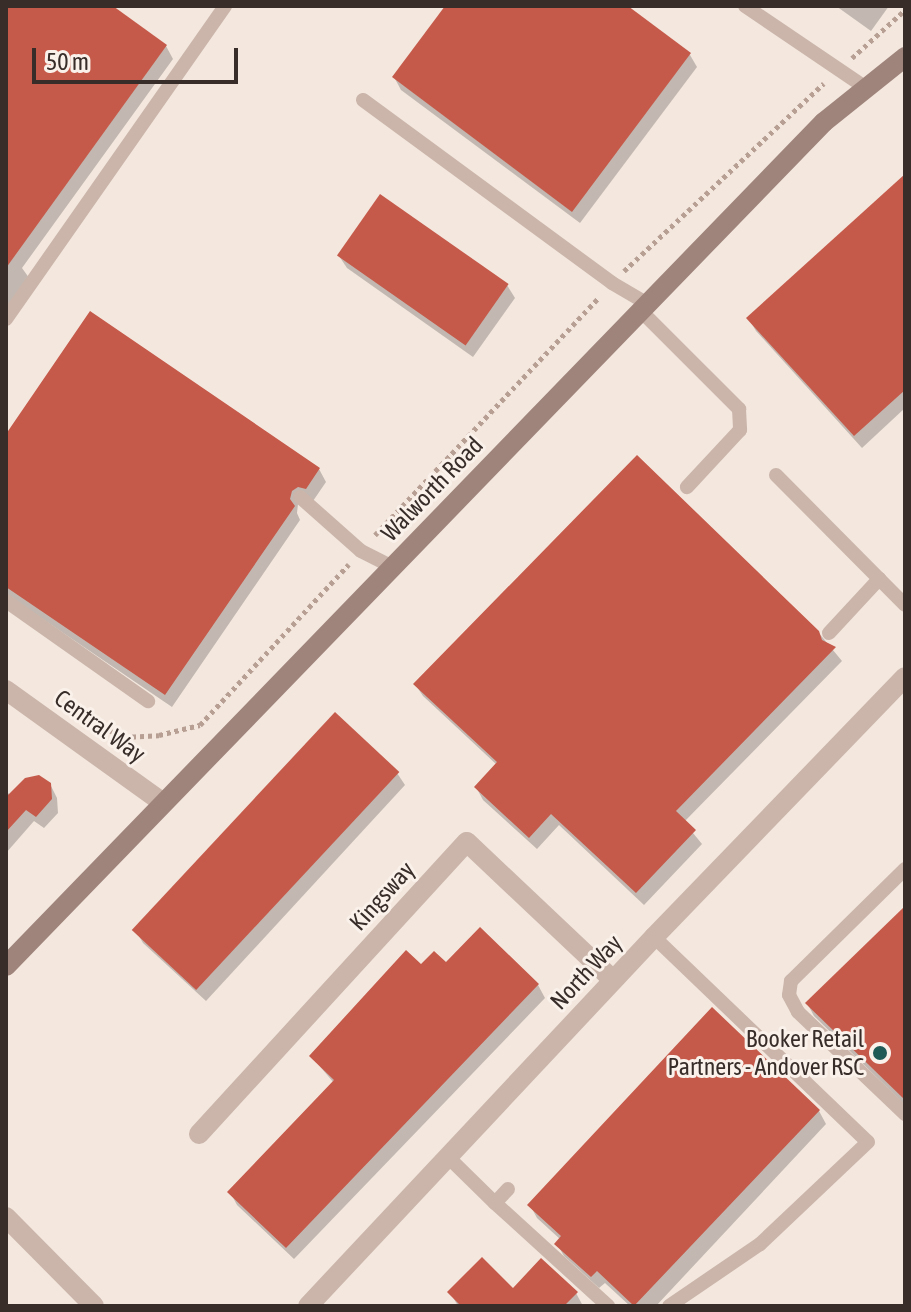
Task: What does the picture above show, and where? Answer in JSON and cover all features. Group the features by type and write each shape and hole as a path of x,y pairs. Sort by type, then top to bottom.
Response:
{"street":[{"name":"Walworth Road","path":"6,966 824,122 905,57"},
{"name":"North Way","path":"308,1306 613,980 905,677"},
{"name":"Central Way","path":"6,690 163,803"},
{"name":"Kingsway","path":"199,1134 467,842 613,980"},
{"path":"6,1217 94,1306"}],"lane":[{"path":"6,319 225,6"},
{"path":"752,8 866,88"},
{"path":"363,100 645,307 739,409 740,430 687,487"},
{"path":"776,475 905,605"},
{"path":"300,497 361,551 393,567"},
{"path":"829,633 879,579"},
{"path":"6,601 148,701"},
{"path":"905,869 791,981 789,995 798,1012 905,1114"},
{"path":"654,937 868,1142 760,1244 669,1306"},
{"path":"448,1157 608,1306"},
{"path":"495,1203 508,1189"}],"path":[{"path":"100,726 124,737 159,735 200,725 612,283 905,10"}],"building":[{"path":"6,6 113,6 167,45 6,268"},
{"path":"445,6 628,6 691,53 572,212 392,77"},
{"path":"905,174 905,390 854,436 746,318"},
{"path":"380,194 509,284 466,345 337,255"},
{"path":"90,311 320,468 306,489 298,487 292,491 290,499 295,506 165,695 6,587 6,434"},
{"path":"637,455 819,631 822,640 836,647 676,811 696,830 636,893 551,814 529,838 474,787 497,762 413,684"},
{"path":"335,712 399,772 196,990 132,930"},
{"path":"39,775 51,783 52,799 36,817 26,810 6,832 6,797 25,778"},
{"name":"Booker Retail Partners - Andover RSC","path":"905,906 905,1100 805,1003"},
{"path":"480,927 539,984 286,1248 227,1192 334,1080 309,1056 406,950 421,964 434,951 446,962"},
{"path":"712,1007 820,1110 634,1306 597,1271 591,1277 554,1244 561,1236 527,1205"},
{"path":"482,1257 513,1288 541,1258 578,1292 564,1306 461,1306 447,1292"}],"place":[{"name":"Booker Retail Partners - Andover RSC","path":"880,1053"}]}
